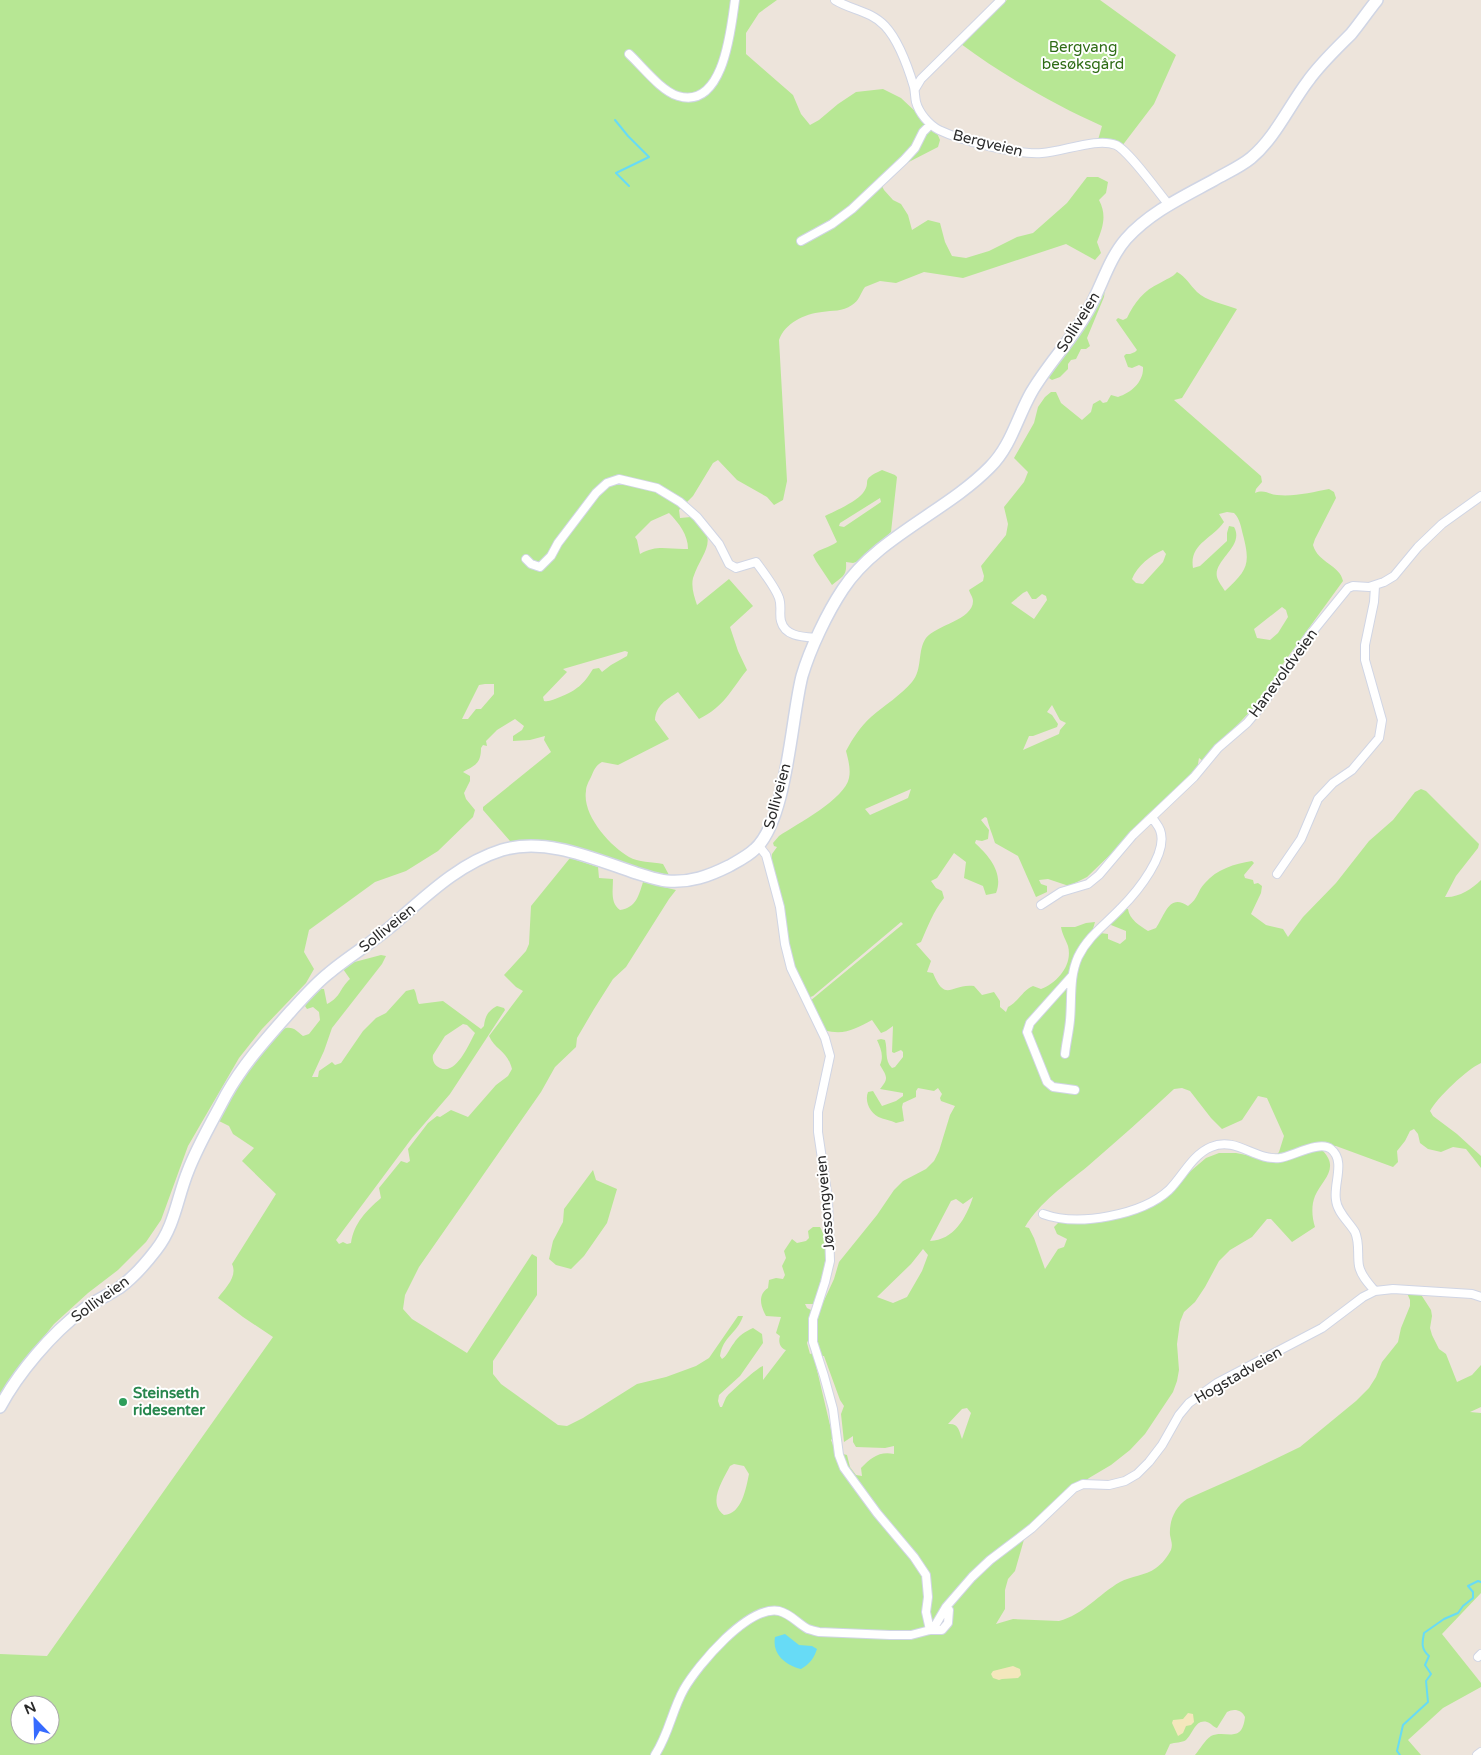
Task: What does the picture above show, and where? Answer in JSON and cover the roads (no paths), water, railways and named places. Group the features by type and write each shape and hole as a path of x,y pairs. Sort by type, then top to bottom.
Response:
{"street":[{"path":"629,54 666,90 678,96 696,97 704,93 713,84 726,52 735,0"},
{"path":"801,241 832,224 852,209 904,160 915,148 923,132 930,125 916,103 915,88 894,38 885,26 877,18 835,0"},
{"path":"915,88 921,79 1001,0"},
{"name":"Solliveien","path":"0,1407 13,1383 59,1331 86,1307 118,1289 130,1279 163,1241 171,1226 186,1175 196,1153 229,1090 242,1068 257,1049 327,974 384,933 426,896 460,870 499,851 538,846 566,850 658,880 684,881 700,879 720,871 742,859 759,846 769,831 776,810 802,678 817,638 843,589 858,570 892,541 961,492 994,463 1006,447 1033,389 1087,314 1113,257 1124,241 1168,205 1248,161 1262,147 1310,77 1353,31 1377,0"},
{"name":"Bergveien","path":"930,125 950,134 1031,154 1061,152 1098,143 1118,146 1168,205"},
{"path":"526,560 540,567 551,556 558,543 596,493 607,483 619,479 657,488 686,507 697,517 718,544 729,564 736,568 756,562 779,598 781,621 784,628 798,636 817,638"},
{"name":"Hanevoldveien","path":"1041,905 1061,892 1088,884 1099,875 1133,835 1194,777 1218,748 1248,723 1344,592 1353,586 1375,586 1394,576 1418,547 1442,524 1481,496"},
{"path":"1276,874 1301,839 1318,799 1333,783 1352,770 1378,738 1382,720 1365,660 1365,645 1374,602 1375,586"},
{"path":"1065,1054 1070,1021 1072,976 1078,957 1088,940 1122,908 1157,859 1161,848 1161,836 1152,817"},
{"name":"Jøssongveien","path":"759,846 766,855 780,907 785,944 791,968 825,1038 830,1056 818,1112 818,1132 828,1198 830,1261 813,1319 813,1342 833,1409 839,1455 844,1468 872,1506 914,1556 926,1575 928,1597 926,1612 930,1630"},
{"path":"1072,976 1030,1023 1027,1032 1047,1082 1053,1087 1075,1090"},
{"path":"1043,1214 1064,1219 1093,1219 1141,1208 1168,1191 1198,1154 1217,1145 1232,1144 1256,1155 1274,1158 1326,1146 1332,1149 1338,1161 1336,1200 1339,1209 1356,1234 1359,1267 1364,1278 1375,1291"},
{"name":"Hogstadveien","path":"930,1630 972,1576 1032,1528 1074,1488 1083,1484 1109,1485 1125,1481 1137,1474 1162,1445 1184,1410 1204,1392 1322,1328 1375,1291 1393,1289 1472,1294 1481,1297"},
{"path":"655,1755 667,1735 674,1708 692,1677 720,1645 744,1622 755,1616 777,1611 788,1614 808,1628 827,1633 904,1635 930,1630"},
{"path":"1477,1755 1481,1752"}],"water":[{"path":"785,1634 799,1645 812,1646 817,1649 807,1665 801,1669 785,1662 778,1654 775,1637"}],"waterway":[{"path":"615,120 649,157 616,173 629,186"},
{"path":"1400,1755 1397,1751 1403,1725 1428,1702 1426,1681 1431,1674 1425,1665 1429,1656 1423,1646 1424,1633 1444,1619 1458,1613 1473,1598 1473,1592 1468,1586 1478,1581 1481,1582"}],"place":[{"name":"Steinseth ridesenter","path":"123,1402"}],"park label":[{"name":"Bergvang besøksgård","path":"1083,56"}]}
